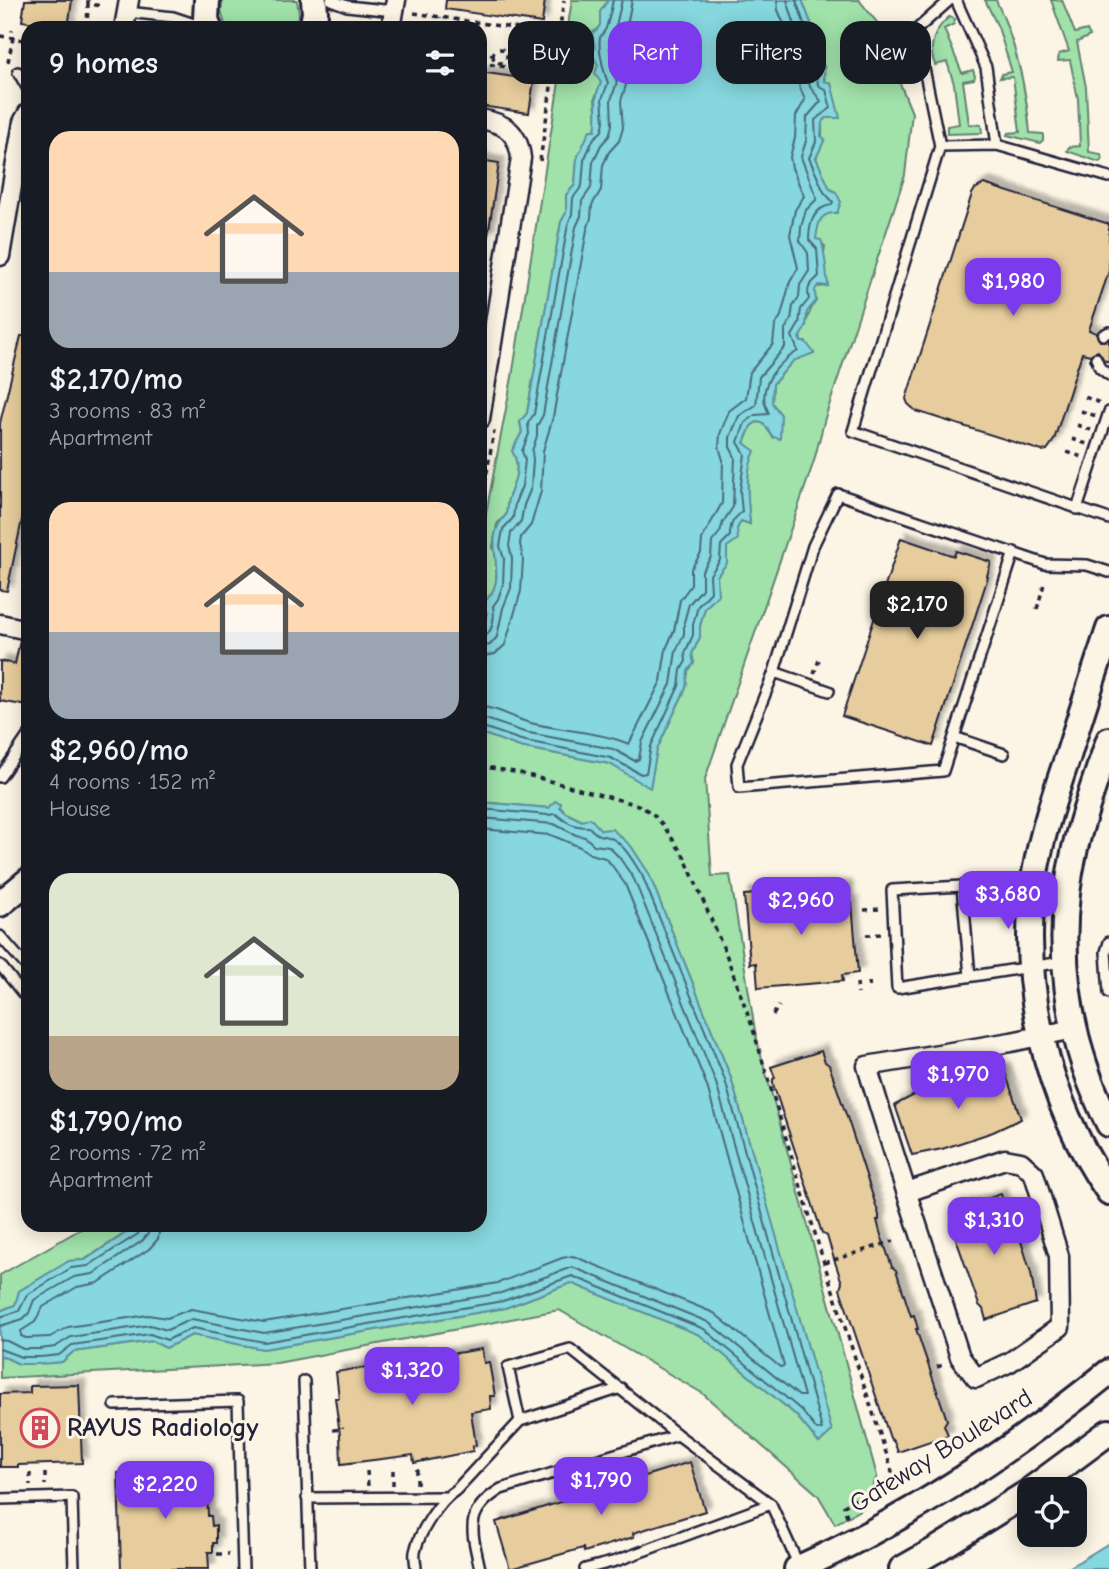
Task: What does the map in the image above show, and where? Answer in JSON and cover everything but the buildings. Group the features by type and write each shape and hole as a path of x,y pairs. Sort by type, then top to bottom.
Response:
{"street":[{"path":"206,21 207,0"},
{"path":"313,21 314,0"},
{"path":"487,121 504,125 514,133 521,158 487,374"},
{"path":"0,256 21,134"},
{"path":"0,625 21,630"},
{"path":"1109,629 1042,839 1032,896 1031,967 1041,1036 1066,1114 1109,1192"},
{"path":"1109,740 1075,848 1065,914 1065,962 1074,1029 1090,1083 1109,1124"},
{"path":"0,904 21,887"},
{"path":"906,1192 1005,1159 1021,1163 1034,1174 1059,1256 1060,1326 1010,1362 976,1378 960,1357 906,1192 867,1066 1074,1029"},
{"name":"Gateway Boulevard","path":"798,1568 939,1495 1003,1453 1109,1372"},
{"path":"1048,1477 1109,1432"},
{"path":"902,1569 1017,1499"}],"lane":[{"path":"331,0 347,6 394,13"},
{"path":"950,0 916,30 940,146 853,431 1109,519"},
{"path":"956,0 986,67 997,145"},
{"path":"127,13 186,21"},
{"path":"18,72 21,77"},
{"path":"940,146 997,145 1109,177"},
{"path":"1096,358 1100,368 1109,375"},
{"path":"1077,509 1109,412"},
{"path":"1014,552 943,771 739,788 737,764 774,672 813,546 838,494 1014,552 1045,564 1087,565 1109,572"},
{"path":"774,672 829,691"},
{"path":"954,737 1004,754"},
{"path":"0,777 21,746"},
{"path":"970,976 962,886 892,890 897,988 1065,962"},
{"path":"0,936 21,960"},
{"path":"1109,942 1106,952 1109,993"},
{"path":"0,965 21,990"},
{"path":"520,1421 508,1367 570,1349 771,1504 798,1568"},
{"path":"304,1381 310,1569"},
{"path":"416,1569 415,1551 433,1512 444,1497 456,1490 520,1421 621,1388"},
{"path":"115,1405 238,1401 243,1569"},
{"path":"480,1569 473,1537 473,1518 483,1500 501,1489 678,1434"},
{"path":"0,1499 72,1497 74,1569"},
{"path":"307,1498 444,1497"},
{"path":"585,1569 617,1561 771,1504"}],"path":[{"path":"87,21 88,2 103,6"},
{"path":"414,13 466,21"},
{"path":"487,24 508,27"},
{"path":"9,59 12,30"},
{"path":"0,36 21,40"},
{"path":"493,55 499,50 506,53 506,59 498,64"},
{"path":"487,53 493,55 498,64"},
{"path":"487,63 508,66"},
{"path":"1085,397 1100,402"},
{"path":"1081,411 1095,416"},
{"path":"1077,425 1091,430"},
{"path":"1072,439 1087,443"},
{"path":"1067,452 1082,457"},
{"path":"1037,609 1044,584"},
{"path":"814,675 819,660"},
{"path":"487,767 520,773 638,805 652,813 684,856 726,954 752,1026 824,1264 892,1471 890,1479 848,1501 844,1506 849,1521"},
{"path":"864,910 881,909"},
{"path":"866,935 884,933"},
{"path":"869,982 870,992"},
{"path":"857,983 858,994"},
{"path":"773,1015 779,1006"},
{"path":"824,1264 894,1241"},
{"path":"333,1430 342,1427"},
{"path":"417,1469 417,1483"},
{"path":"393,1470 393,1484"},
{"path":"367,1471 368,1485"},
{"path":"30,1473 30,1487"},
{"path":"45,1473 45,1487"},
{"path":"217,1554 232,1554"}],"green space":[{"path":"223,0 297,0 299,14 297,21 224,21 221,10"},
{"path":"572,0 608,0 600,12 600,25 596,31 594,21 569,21"},
{"path":"802,0 859,0 876,21 840,21 840,84 900,84 912,113 905,175 825,418 814,461 705,779 712,876 730,875 756,1037 877,1476 865,1507 835,1524 818,1495 702,1393 559,1310 277,1363 0,1378 0,1355 19,1364 62,1362 73,1352 152,1341 166,1348 192,1335 263,1349 505,1308 571,1283 700,1335 796,1415 819,1443 831,1431 731,1078 648,872 607,831 566,813 560,804 549,808 487,803 487,735 520,747 610,764 650,787 657,749 686,688 688,671 694,663 692,654 700,637 705,608 718,595 717,576 727,563 727,547 741,521 750,524 748,478 754,452 744,443 751,426 757,422 763,423 773,437 781,415 772,403 773,384 793,361 801,342 800,334 816,301 816,287 828,286 823,259 825,246 815,239 820,218 828,212 830,190 816,158 822,145 822,123 826,118 826,21 810,21"},
{"path":"985,0 996,0 1003,16 1019,65 1030,133 1043,134 1040,143 1007,135 1020,132 1013,77 1000,78 1002,74 1012,72 998,27"},
{"path":"1051,0 1062,0 1075,33 1087,30 1090,36 1077,42 1086,87 1089,152 1101,154 1102,160 1099,162 1067,151 1069,147 1080,146 1078,99 1070,60 1058,61 1059,54 1069,51"},
{"path":"949,17 955,19 954,24 944,29 962,73 973,70 975,76 974,79 963,81 969,124 981,125 982,133 947,134 947,126 959,124 954,84 947,62 935,65 932,45 936,32"},
{"path":"594,58 601,83 595,98 597,122 595,130 577,158 575,185 566,195 566,213 561,222 527,413 520,422 522,432 512,451 516,475 506,515 497,524 493,547 497,559 496,584 487,618 487,508 512,377 559,84 594,84"},
{"path":"76,1232 127,1232 84,1260 69,1261 15,1305 0,1311 0,1275"}],"water":[{"path":"608,0 802,0 810,21 716,21 716,84 826,84 826,82 831,83 840,118 826,118 822,123 821,136 825,139 816,158 830,189 836,192 841,202 837,213 826,215 820,220 816,239 822,243 828,286 819,285 816,289 816,301 807,312 806,327 799,338 801,342 806,342 814,353 793,361 773,384 772,403 781,415 780,439 773,437 763,423 757,422 751,426 744,443 755,451 748,478 750,524 741,521 737,529 738,539 727,547 727,563 717,576 718,595 705,608 700,637 692,654 694,663 688,671 686,688 657,749 650,788 610,764 520,747 487,735 487,598 496,583 495,537 498,526 506,515 516,475 512,451 522,432 520,422 527,413 561,222 566,213 566,195 575,185 577,158 590,130 595,130 597,95 601,83 595,73 598,65 594,58 594,32 600,25 600,12"},
{"path":"555,801 561,803 560,807 566,813 582,821 590,818 601,830 612,829 631,846 648,872 731,1078 832,1431 819,1443 796,1415 700,1335 571,1283 505,1308 263,1349 192,1335 166,1348 152,1341 73,1352 62,1362 19,1364 0,1355 0,1311 15,1305 19,1291 69,1261 85,1260 127,1232 487,1232 487,803 549,808"},
{"path":"1109,1543 1109,1569 1067,1569"}],"place":[{"name":"RAYUS Radiology","path":"40,1428"}]}
